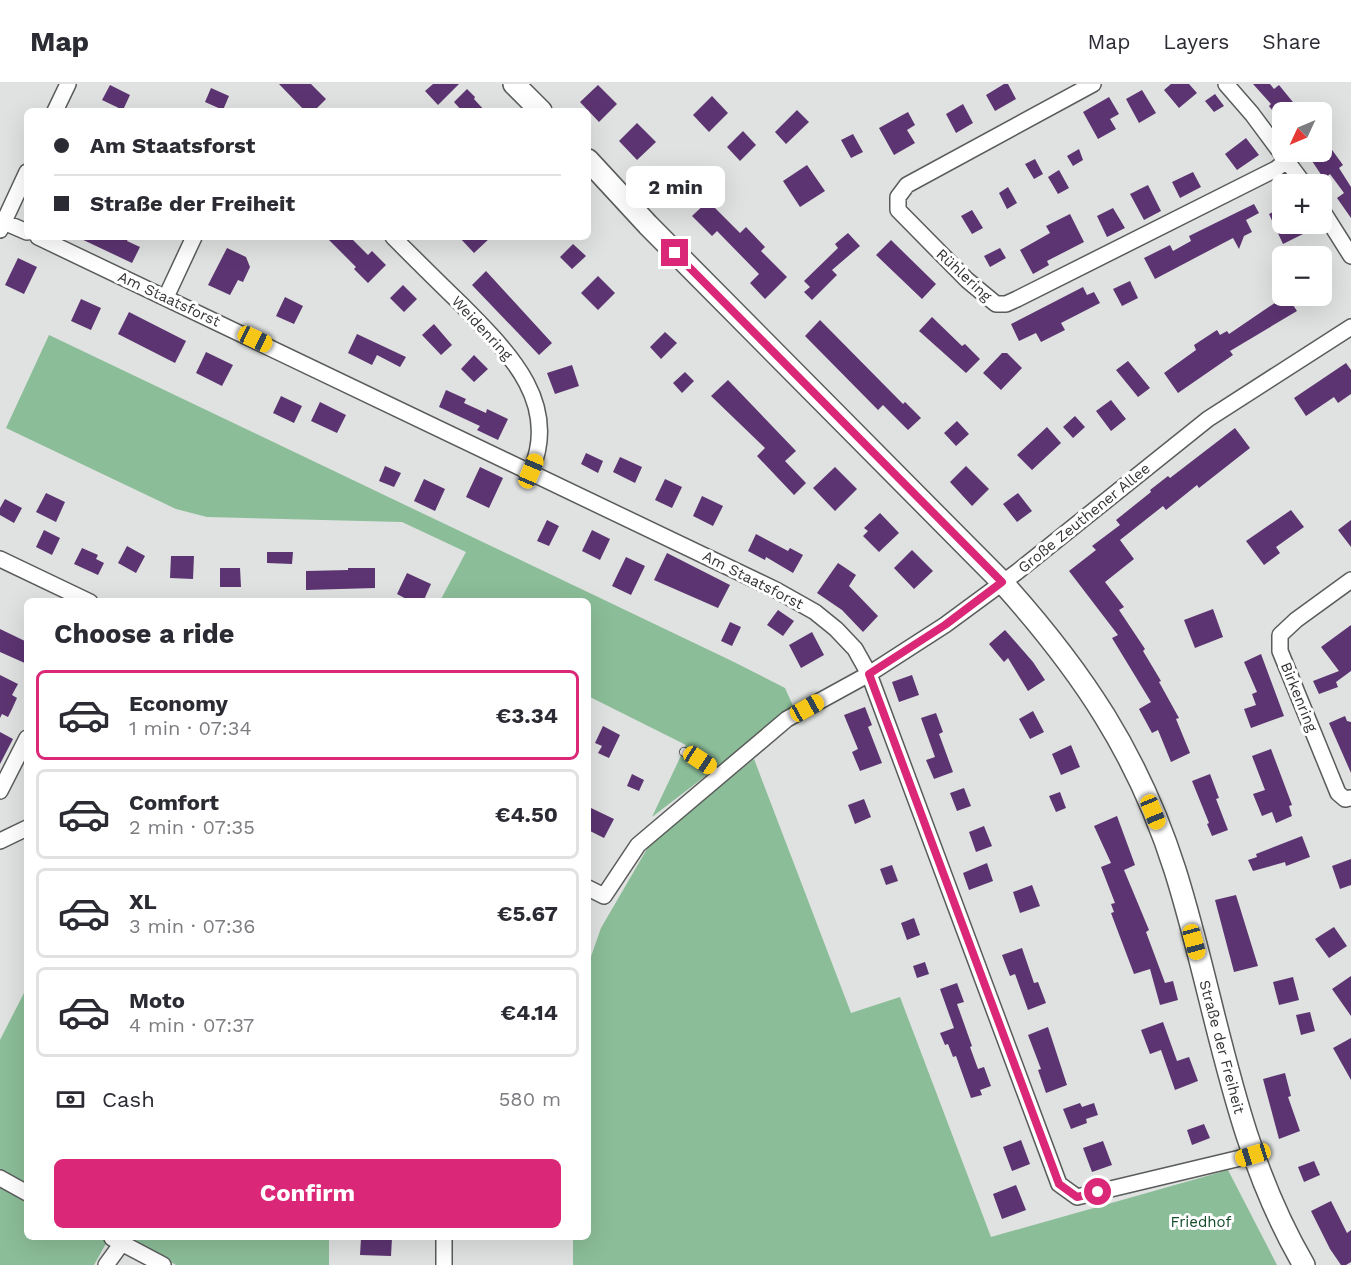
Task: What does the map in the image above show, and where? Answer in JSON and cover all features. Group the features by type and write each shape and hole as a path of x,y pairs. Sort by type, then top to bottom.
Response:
{"street":[{"path":"56,108 68,84"},
{"path":"514,84 538,108"},
{"name":"Rühlering","path":"1093,84 907,185 898,197 898,210 967,280 996,304 1006,304 1276,169 1285,162"},
{"path":"1226,84 1272,141"},
{"name":"Straße der Freiheit","path":"591,163 648,225 1002,582 1045,630 1084,681 1115,730 1147,797 1176,873 1234,1096 1253,1155 1280,1220 1304,1265"},
{"path":"24,178 2,226 24,231"},
{"path":"1332,226 1351,256"},
{"name":"Am Staatsforst","path":"44,240 531,471 776,590 815,612 855,649 869,674 1059,1184 1077,1197 1253,1155"},
{"path":"166,297 193,240"},
{"name":"Weidenring","path":"396,240 505,348 522,372 534,398 538,424 537,457 531,471"},
{"name":"Große Zeuthener Allee","path":"591,890 604,896 638,844 787,719 869,674 945,625 1208,419 1351,327"},
{"path":"0,559 82,598"},
{"name":"Birkenring","path":"1351,580 1295,621 1280,635 1280,651 1338,793 1345,799 1351,798"},
{"path":"0,791 24,744"},
{"path":"0,840 24,829"},
{"path":"0,1179 24,1191"},
{"path":"106,1265 117,1240 163,1265"},
{"path":"444,1240 444,1265"}],"lane":[{"path":"684,752 700,760 720,775"}],"green space":[{"path":"49,335 734,662 785,688 794,708 652,817 686,745 591,698 591,598 442,598 466,552 402,522 207,517 176,509 6,428"},
{"name":"Friedhof","path":"754,759 851,1013 900,997 991,1237 1228,1170 1277,1265 573,1265 573,1240 591,1240 591,956 601,928 651,842"},
{"path":"24,993 24,1240 108,1240 94,1265 0,1265 0,1040"},
{"path":"130,1240 329,1240 329,1265 176,1265"}],"building":[{"path":"279,84 311,84 326,99 317,108 302,108"},
{"path":"433,84 459,84 438,105 425,91"},
{"path":"1008,84 1016,99 995,111 986,95"},
{"path":"1171,84 1189,84 1197,93 1179,108 1164,90"},
{"path":"1253,84 1270,84 1274,89 1279,85 1293,102 1272,102 1272,110 1269,106 1271,104"},
{"path":"110,85 130,95 124,108 102,100"},
{"path":"598,85 617,104 599,122 591,114 591,108 586,108 580,102"},
{"path":"211,88 229,96 224,108 205,102"},
{"path":"467,89 482,108 459,108 454,102"},
{"path":"1142,90 1156,113 1139,123 1126,99"},
{"path":"1215,94 1224,106 1214,112 1205,101"},
{"path":"712,96 728,113 709,132 693,115"},
{"path":"1109,97 1119,114 1110,119 1116,129 1098,139 1083,112"},
{"path":"963,104 973,123 956,133 946,114"},
{"path":"797,110 809,122 786,144 775,132"},
{"path":"908,112 915,125 907,130 915,143 894,155 879,128"},
{"path":"637,123 656,142 637,160 619,141"},
{"path":"743,131 756,145 740,161 727,147"},
{"path":"853,134 863,152 851,158 841,140"},
{"path":"1246,138 1259,155 1237,170 1225,154"},
{"path":"1079,149 1083,160 1073,166 1067,156"},
{"path":"1332,150 1343,165 1339,168 1351,187 1351,218 1337,198 1344,193 1332,174 1321,174 1313,162 1332,162"},
{"path":"1035,159 1043,174 1034,179 1025,164"},
{"path":"807,165 825,191 800,207 783,181"},
{"path":"1059,170 1069,188 1058,194 1048,177"},
{"path":"1193,172 1201,187 1180,198 1172,182"},
{"path":"1148,185 1161,211 1144,220 1130,194"},
{"path":"1008,187 1017,203 1007,209 999,193"},
{"path":"708,201 740,233 746,227 765,247 761,251 787,277 765,299 750,283 759,274 717,231 712,236 692,216"},
{"path":"1254,204 1259,213 1246,220 1252,232 1244,236 1239,249 1233,238 1155,279 1144,258 1170,245 1173,251 1191,241 1189,236"},
{"path":"1113,208 1125,228 1107,237 1097,216"},
{"path":"972,210 983,228 972,234 961,216"},
{"path":"1070,214 1084,242 1047,261 1049,265 1033,274 1020,250 1050,233 1046,226"},
{"path":"848,233 860,246 832,270 837,275 812,300 804,292 810,287 804,281 838,248 835,244"},
{"path":"1278,234 1303,234 1283,244"},
{"path":"83,240 128,240 140,247 132,263"},
{"path":"329,240 353,240 368,255 372,251 386,265 368,283 354,269 356,267"},
{"path":"462,240 488,240 474,253"},
{"path":"891,240 936,284 922,299 876,255"},
{"path":"573,244 586,256 572,269 560,257"},
{"path":"227,248 246,257 250,267 243,282 238,280 230,295 208,285"},
{"path":"1000,248 1006,258 990,267 984,256"},
{"path":"18,258 37,267 24,294 5,285"},
{"path":"486,271 552,343 539,355 472,285"},
{"path":"598,276 615,293 598,310 581,293"},
{"path":"1130,281 1138,298 1122,306 1113,289"},
{"path":"403,285 417,299 404,312 390,298"},
{"path":"1083,287 1087,295 1094,292 1100,303 1061,323 1065,330 1041,342 1036,333 1019,341 1011,324"},
{"path":"285,297 303,306 294,324 276,316"},
{"path":"81,299 101,308 91,330 71,321"},
{"path":"1272,305 1294,306 1297,311 1230,351 1233,355 1178,393 1164,373 1196,350 1194,345 1217,330 1220,335 1227,331 1229,334"},
{"path":"129,312 186,341 175,363 118,334"},
{"path":"932,317 962,346 965,344 980,359 966,373 919,331"},
{"path":"820,320 903,404 905,402 921,418 908,430 883,405 878,410 805,336"},
{"path":"434,324 452,345 441,355 422,335"},
{"path":"665,332 677,343 661,359 650,347"},
{"path":"357,334 406,357 400,367 377,355 372,365 348,353"},
{"path":"206,352 233,365 222,386 196,373"},
{"path":"1002,353 1007,353 1022,368 1001,390 983,373"},
{"path":"474,355 488,369 474,382 461,369"},
{"path":"1128,361 1150,388 1138,397 1116,370"},
{"path":"1346,363 1351,370 1351,394 1338,403 1334,397 1306,416 1294,398"},
{"path":"572,365 579,386 555,394 547,373"},
{"path":"685,372 694,381 682,393 673,383"},
{"path":"728,380 796,451 785,461 806,483 794,495 757,456 765,448 711,396"},
{"path":"446,390 466,399 464,403 486,413 487,409 508,419 498,440 477,430 480,426 439,407"},
{"path":"281,396 302,406 294,423 273,413"},
{"path":"1111,400 1126,419 1111,431 1096,411"},
{"path":"320,402 346,415 337,433 311,421"},
{"path":"1075,416 1085,427 1073,438 1063,427"},
{"path":"957,421 969,434 956,446 944,433"},
{"path":"1047,427 1061,443 1032,470 1017,455"},
{"path":"1235,428 1250,448 1199,488 1197,485 1166,510 1163,506 1120,540 1134,559 1105,582 1124,607 1119,610 1145,649 1143,651 1179,718 1176,719 1190,753 1171,762 1158,730 1152,733 1139,709 1151,702 1112,638 1118,635 1069,571 1096,550 1092,546 1120,525 1116,520 1151,492 1150,490 1168,476 1170,478"},
{"path":"586,453 603,461 598,473 581,464"},
{"path":"620,457 642,467 635,483 613,472"},
{"path":"385,466 401,473 394,487 379,481"},
{"path":"966,466 989,489 972,506 950,482"},
{"path":"480,467 503,478 489,508 466,497"},
{"path":"835,467 857,489 835,511 813,488"},
{"path":"424,479 445,489 435,511 414,501"},
{"path":"665,479 682,487 672,508 655,500"},
{"path":"46,493 65,502 56,522 36,512"},
{"path":"1018,493 1032,511 1017,522 1003,504"},
{"path":"702,496 723,506 713,526 693,516"},
{"path":"5,499 22,508 14,523 0,515 0,508"},
{"path":"1291,510 1304,527 1276,547 1280,553 1264,565 1246,541"},
{"path":"880,513 899,533 879,552 863,536 868,531 864,528"},
{"path":"547,520 559,526 549,546 537,541"},
{"path":"1351,520 1351,547 1338,530"},
{"path":"44,530 60,538 52,555 36,547"},
{"path":"592,530 610,539 600,560 582,551"},
{"path":"756,534 788,551 790,548 803,555 793,573 766,557 765,560 748,551"},
{"path":"127,546 145,556 136,573 118,563"},
{"path":"82,548 98,555 96,559 104,563 98,575 74,564"},
{"path":"912,550 933,571 914,589 894,568"},
{"path":"267,552 293,552 292,564 267,563"},
{"path":"667,553 730,585 718,608 654,580"},
{"path":"171,556 194,556 193,579 170,578"},
{"path":"626,557 645,566 631,595 612,586"},
{"path":"838,563 856,575 849,586 878,616 863,632 842,610 817,593"},
{"path":"220,568 240,568 241,587 220,587"},
{"path":"348,568 375,568 375,588 306,590 306,571 348,570"},
{"path":"407,573 431,584 425,598 404,598 397,594"},
{"path":"1213,609 1223,637 1195,648 1184,620"},
{"path":"778,610 794,621 783,636 767,625"},
{"path":"730,622 741,627 732,646 721,641"},
{"path":"1351,625 1351,671 1336,682 1338,687 1319,694 1313,681 1339,671 1321,647"},
{"path":"0,629 24,641 24,663 0,652"},
{"path":"1005,630 1033,662 1045,680 1028,691 1008,658 1004,662 989,644"},
{"path":"812,632 824,655 801,668 789,645"},
{"path":"1261,654 1284,716 1251,728 1244,709 1256,705 1252,694 1257,692 1244,662"},
{"path":"0,675 18,684 12,695 17,698 8,717 2,714 0,718"},
{"path":"912,675 919,695 899,702 892,682"},
{"path":"865,707 872,725 868,727 882,763 860,771 852,752 858,749 844,715"},
{"path":"1033,711 1044,732 1030,739 1019,719"},
{"path":"936,713 943,732 939,734 953,772 934,779 926,760 935,757 921,718"},
{"path":"1345,716 1347,721 1351,722 1351,773 1329,723"},
{"path":"603,726 620,735 609,758 598,753 602,746 595,743"},
{"path":"0,732 13,739 0,764"},
{"path":"1071,745 1080,767 1061,775 1052,754"},
{"path":"1271,749 1292,805 1289,806 1292,816 1276,823 1272,812 1262,816 1253,794 1265,790 1252,756"},
{"path":"632,774 644,780 639,791 627,786"},
{"path":"1210,774 1219,798 1216,799 1228,830 1212,836 1192,781"},
{"path":"964,788 971,806 957,811 950,793"},
{"path":"1060,792 1066,808 1056,812 1049,796"},
{"path":"864,799 871,817 855,824 848,805"},
{"path":"591,808 614,819 604,838 591,832"},
{"path":"1117,816 1135,865 1124,870 1149,930 1146,932 1165,983 1173,981 1178,1000 1160,1005 1150,969 1134,974 1111,913 1114,912 1111,904 1115,903 1101,867 1111,863 1094,826"},
{"path":"984,826 992,846 976,852 969,832"},
{"path":"1302,836 1310,857 1286,866 1285,862 1253,871 1248,860 1257,857 1256,854"},
{"path":"1351,859 1351,885 1340,889 1332,866"},
{"path":"987,863 993,881 969,890 963,873"},
{"path":"892,865 898,881 886,885 880,869"},
{"path":"1032,885 1040,906 1020,913 1013,892"},
{"path":"1236,895 1258,966 1234,972 1215,900"},
{"path":"914,918 920,935 907,940 901,923"},
{"path":"1334,927 1347,946 1329,958 1315,939"},
{"path":"1022,948 1034,983 1038,982 1046,1003 1028,1010 1015,974 1010,976 1002,955"},
{"path":"925,962 929,974 917,978 913,966"},
{"path":"1351,976 1351,1016 1332,989"},
{"path":"1293,977 1299,1000 1279,1005 1273,982"},
{"path":"957,983 964,1002 957,1004 972,1046 970,1047 978,1069 984,1067 991,1086 980,1090 982,1095 971,1098 956,1056 953,1057 940,1033 954,1028 940,989"},
{"path":"1310,1012 1315,1031 1301,1035 1296,1015"},
{"path":"1163,1022 1177,1061 1189,1057 1198,1081 1175,1090 1161,1050 1150,1054 1141,1030"},
{"path":"1048,1027 1067,1085 1046,1093 1038,1070 1041,1069 1028,1035"},
{"path":"1351,1038 1351,1080 1333,1048"},
{"path":"1285,1073 1291,1096 1288,1097 1300,1131 1279,1139 1263,1079"},
{"path":"1080,1103 1082,1107 1094,1103 1098,1115 1086,1119 1087,1123 1071,1129 1063,1109"},
{"path":"1204,1124 1210,1138 1192,1145 1187,1130"},
{"path":"1021,1140 1030,1164 1012,1171 1003,1147"},
{"path":"1103,1141 1112,1165 1092,1172 1083,1148"},
{"path":"1314,1161 1320,1175 1304,1182 1298,1167"},
{"path":"1016,1185 1026,1210 1002,1219 993,1194"},
{"path":"1331,1201 1347,1233 1351,1230 1351,1262 1346,1265 1341,1265 1330,1249 1311,1211"},
{"path":"361,1240 392,1240 391,1256 360,1255"}],"route":[{"path":"675,253 1002,582 945,625 869,674 1059,1184 1077,1197 1098,1192"}]}
